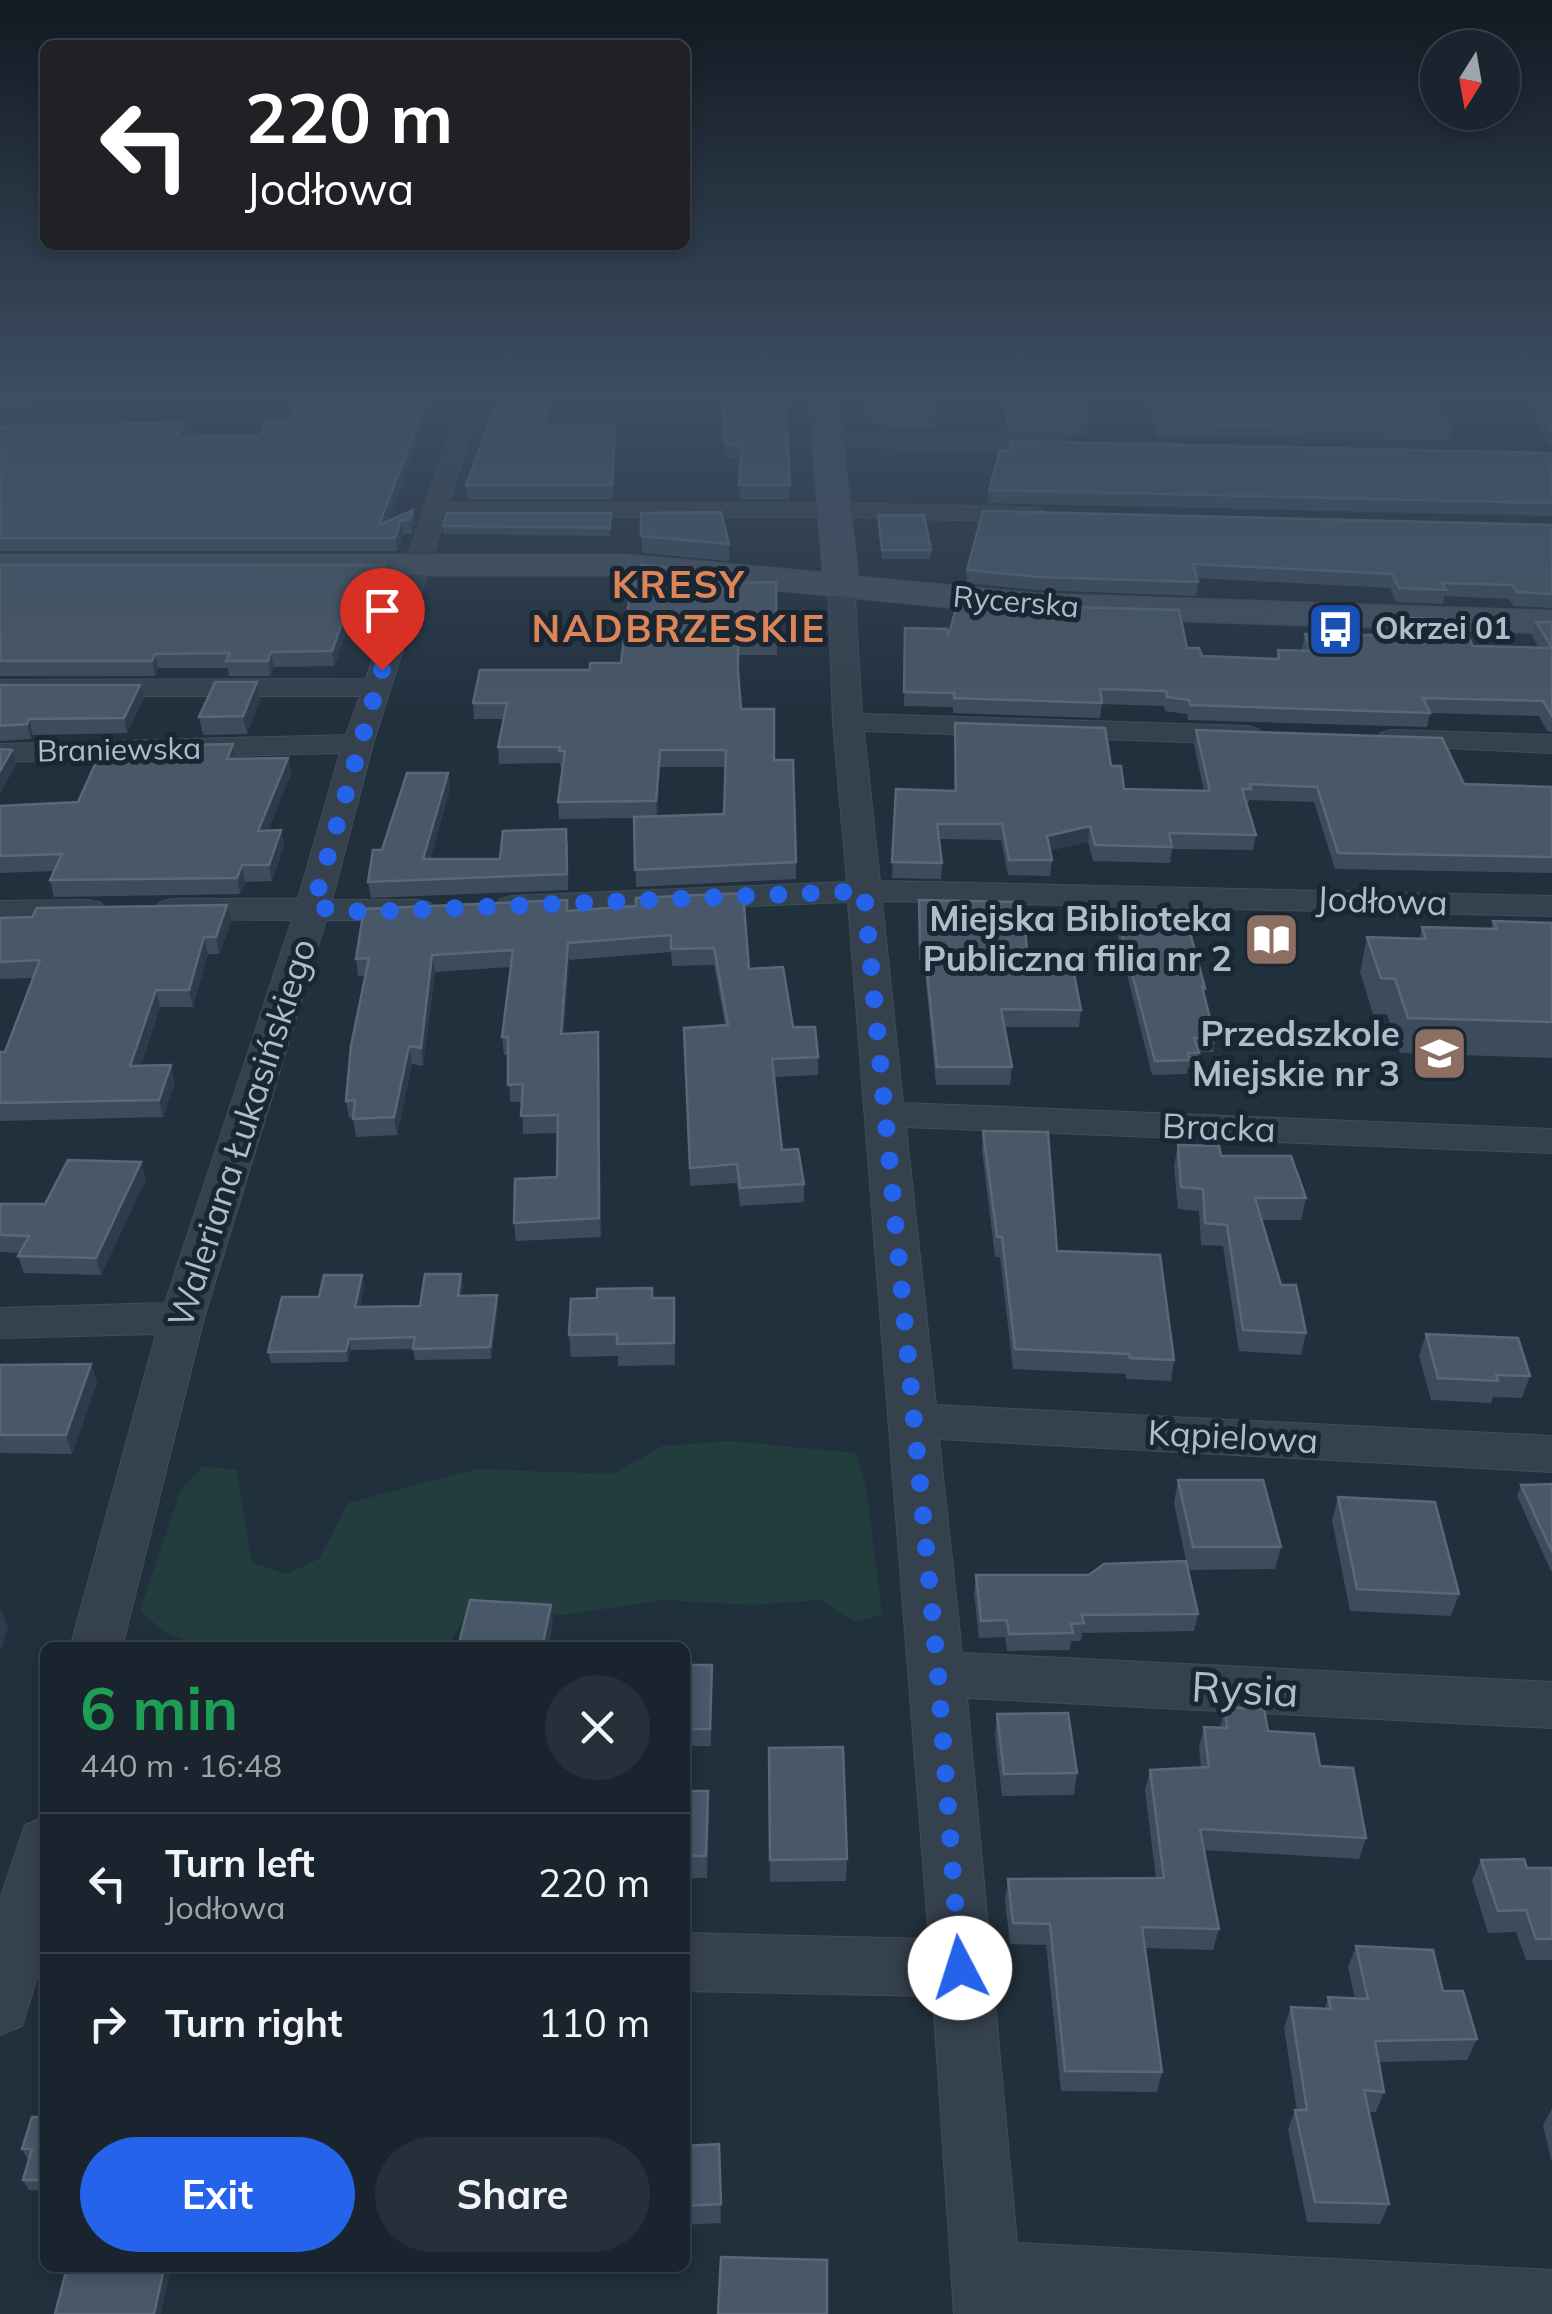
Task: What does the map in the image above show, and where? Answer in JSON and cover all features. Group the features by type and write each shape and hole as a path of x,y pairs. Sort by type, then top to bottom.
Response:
{"street":[{"name":"Waleriana Łukasińskiego","path":"98,1642 182,1318 313,907 358,744 440,501"},
{"path":"833,501 848,722 938,1674 988,2295 1552,2304"},
{"path":"437,510 834,510 1053,516"},
{"name":"Rycerska","path":"0,565 628,565 1102,609 1552,622"},
{"path":"0,688 377,687"},
{"path":"848,722 1278,736"},
{"path":"1356,738 1552,744"},
{"name":"Braniewska","path":"0,753 358,744"},
{"name":"Jodłowa","path":"0,912 313,907 364,912 864,891 1552,906"},
{"name":"Bracka","path":"885,1114 1552,1141"},
{"path":"0,1323 182,1318"},
{"name":"Kąpielowa","path":"913,1421 1552,1454"},
{"name":"Rysia","path":"938,1674 1552,1704"},
{"path":"0,2005 32,1947 40,1883"},
{"path":"690,1962 960,1968"}],"green space":[{"path":"729,1441 856,1453 866,1487 882,1615 856,1622 820,1600 753,1605 664,1600 562,1615 470,1608 450,1642 191,1642 166,1633 140,1611 181,1490 203,1466 237,1470 251,1562 286,1574 319,1559 348,1503 477,1469 613,1474 662,1446"}],"building":[{"path":"0,501 388,501 379,525 413,510 410,520 401,520 395,538 0,538"},
{"path":"1465,501 1552,501 1552,503"},
{"path":"983,511 1552,525 1552,594 1517,592 1512,585 1442,583 1446,590 1399,588 1392,574 1193,564 1198,582 1038,577 967,570"},
{"path":"721,512 729,544 641,536 641,513"},
{"path":"447,513 611,513 610,528 443,526"},
{"path":"878,515 924,515 931,550 882,550"},
{"path":"0,565 385,565 369,607 348,606 332,651 271,652 268,661 226,661 230,653 155,654 152,661 0,661"},
{"path":"641,565 736,575 738,583 776,582 777,639 738,639 738,671 741,709 774,709 774,760 793,760 796,862 635,870 634,817 724,814 726,750 660,750 656,801 558,802 565,751 559,751 560,747 498,747 507,703 473,703 480,670 590,670 590,663 621,663 632,577 641,577"},
{"path":"959,598 1038,606 1179,610 1187,648 1199,648 1202,656 1279,659 1278,650 1311,651 1305,634 1420,636 1412,618 1460,620 1473,646 1552,648 1552,716 1543,701 1423,698 1430,713 1190,705 1189,700 1167,697 1166,691 1100,689 1102,703 954,698 954,693 904,692 905,628 947,629 948,637"},
{"path":"1536,622 1552,622 1552,648"},
{"path":"215,682 257,682 243,716 199,717"},
{"path":"0,685 140,685 124,718 29,719 27,724 0,726"},
{"path":"955,723 1105,728 1111,766 1121,766 1124,789 1210,791 1196,730 1442,738 1464,784 1552,787 1552,857 1338,853 1317,787 1250,784 1251,789 1242,789 1256,835 1169,833 1172,847 1095,845 1090,826 1047,836 1052,860 1009,860 1002,824 937,824 942,863 892,862 896,789 956,791"},
{"path":"233,744 227,759 288,758 258,831 281,830 269,865 242,865 237,878 50,880 62,854 0,856 0,806 78,802 98,758 183,756 188,745"},
{"path":"0,749 12,750 0,771"},
{"path":"407,773 448,773 423,859 500,859 503,831 566,829 567,874 368,882 373,850 382,850"},
{"path":"743,893 749,969 783,967 793,1027 815,1027 818,1057 772,1059 782,1150 798,1149 804,1184 740,1188 737,1164 690,1168 684,1028 728,1025 714,948 671,949 671,935 568,943 561,1034 598,1032 599,1218 514,1223 515,1179 557,1177 558,1115 521,1116 523,1084 508,1085 508,1037 502,1037 513,950 432,955 421,1048 409,1046 394,1117 353,1119 355,1100 346,1101 351,1046 369,958 356,959 364,909 567,900 567,911 636,906 636,898"},
{"path":"919,900 1023,902 1028,964 1072,964 1081,1010 1001,1009 1012,1067 937,1067 924,944 920,944"},
{"path":"227,905 216,937 204,937 189,990 156,990 130,1066 171,1065 159,1100 0,1103 0,1052 5,1052 40,960 0,962 0,918 32,917 37,908"},
{"path":"1493,921 1552,923 1552,1022 1408,1018 1395,979 1381,978 1367,937 1426,939 1422,927 1497,929"},
{"path":"1119,924 1188,925 1215,1038 1194,1038 1199,1053 1188,1053 1190,1060 1155,1061"},
{"path":"983,1131 1048,1132 1057,1251 1160,1255 1174,1360 1015,1349 1002,1237 997,1237"},
{"path":"1178,1145 1219,1146 1221,1156 1291,1156 1306,1198 1255,1198 1281,1285 1296,1285 1306,1333 1243,1330 1227,1225 1205,1223 1203,1189 1181,1187"},
{"path":"68,1160 141,1162 96,1258 18,1256 29,1236 0,1235 0,1204 45,1204"},
{"path":"425,1274 461,1274 458,1296 497,1295 490,1347 413,1349 415,1337 349,1339 346,1351 268,1352 282,1297 319,1297 324,1275 362,1275 355,1307 420,1306"},
{"path":"652,1288 652,1298 674,1298 674,1343 617,1344 617,1334 569,1335 571,1299 597,1298 597,1289"},
{"path":"1426,1334 1518,1338 1530,1376 1496,1375 1498,1381 1438,1378"},
{"path":"91,1364 66,1435 0,1435 0,1365"},
{"path":"1178,1480 1263,1480 1281,1547 1193,1547"},
{"path":"1552,1484 1552,1552 1521,1485"},
{"path":"1338,1497 1435,1502 1459,1594 1357,1589"},
{"path":"1186,1561 1198,1614 1082,1615 1084,1623 1071,1624 1073,1633 1009,1634 1007,1620 981,1621 976,1575 1089,1575 1104,1564"},
{"path":"470,1600 551,1605 543,1642 459,1642"},
{"path":"690,1665 712,1665 710,1729 690,1729"},
{"path":"1225,1707 1264,1709 1268,1731 1314,1734 1320,1766 1353,1768 1366,1838 1200,1829 1219,1929 1142,1927 1162,2072 1065,2071 1050,1924 1013,1923 1008,1879 1164,1878 1150,1770 1209,1767 1204,1727 1227,1728"},
{"path":"1068,1713 1077,1773 1004,1774 997,1714"},
{"path":"843,1747 847,1859 770,1860 769,1748"},
{"path":"690,1791 708,1791 706,1856 690,1856"},
{"path":"1524,1859 1527,1868 1552,1868 1552,1939 1536,1939 1526,1910 1498,1911 1481,1860"},
{"path":"1356,1946 1433,1950 1443,1991 1463,1991 1477,2039 1375,2041 1384,2092 1364,2090 1389,2204 1315,2202 1295,2110 1307,2110 1291,2007 1331,2009 1328,1997 1368,1999"},
{"path":"32,2117 40,2117 40,2180 23,2180 32,2149 22,2149"},
{"path":"719,2144 721,2204 690,2206 690,2146"},
{"path":"721,2257 827,2260 827,2314 718,2314"},
{"path":"66,2272 163,2272 154,2314 55,2314"}],"place":[{"name":"Okrzei 01","path":"1336,629"},
{"name":"Miejska Biblioteka Publiczna filia nr 2","path":"1271,939"},
{"name":"Przedszkole Miejskie nr 3","path":"1439,1054"}],"district":[{"name":"KRESY NADBRZESKIE","path":"679,607"}],"route":[{"path":"382,670 313,907 364,912 864,891 938,1674 960,1968"}]}
